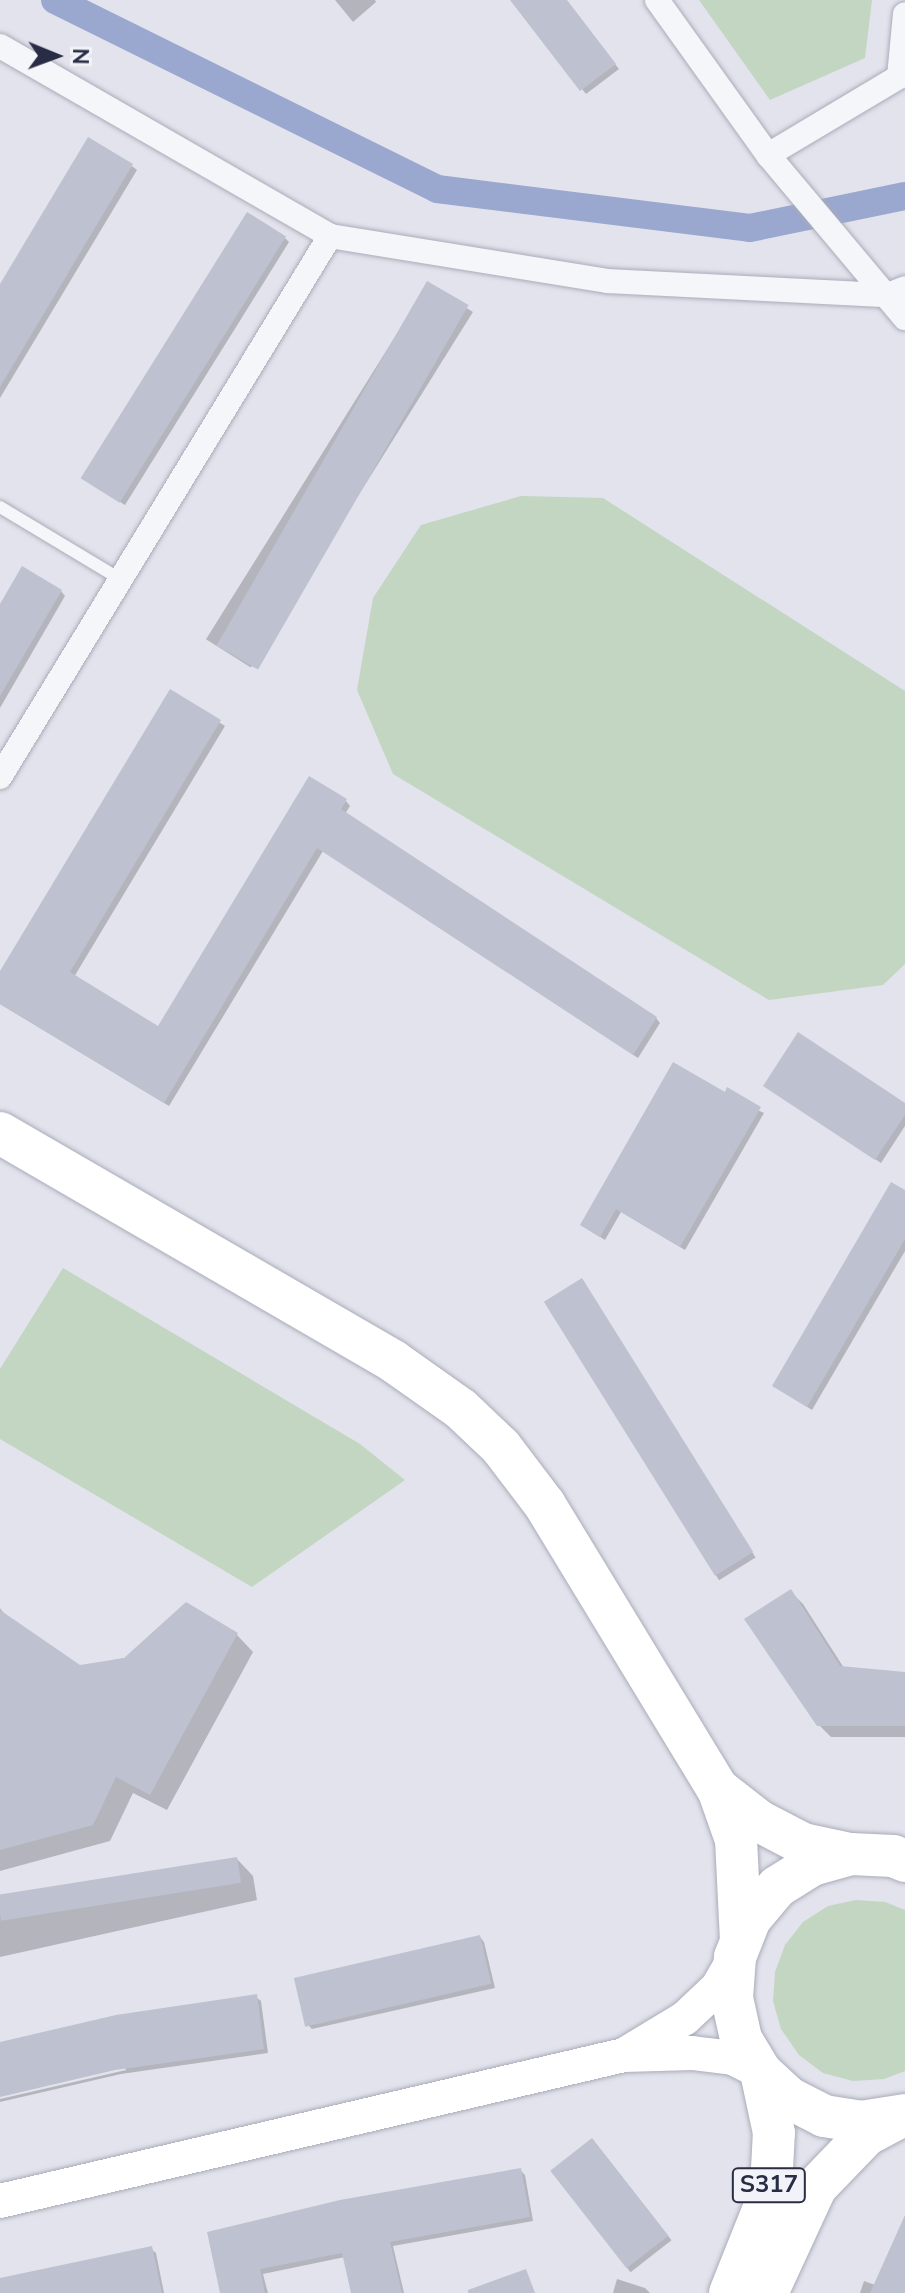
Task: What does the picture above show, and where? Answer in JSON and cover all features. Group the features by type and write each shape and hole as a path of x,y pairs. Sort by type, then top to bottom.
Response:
{"highway":[{"path":"0,1133 393,1361 461,1409 501,1447 545,1505 718,1789 736,1840 738,1949 732,1998 741,2039 761,2072 789,2098 824,2116 861,2122 902,2117"},
{"path":"718,1789 759,1821 803,1844 851,1854 893,1856 905,1861"},
{"path":"738,1949 750,1919 777,1887 812,1865 851,1854"},
{"name":"S317","path":"730,2293 764,2208 772,2169 774,2133 761,2072"},
{"name":"S317","path":"767,2293 816,2187 866,2135 902,2117"}],"street":[{"path":"657,0 773,160 860,262 897,291 905,318"},
{"path":"773,160 899,77 905,14"},
{"path":"0,46 330,236 607,281 897,291"},
{"path":"0,777 330,236"},
{"path":"624,2055 685,2018 717,1988 738,1949"},
{"path":"0,2201 624,2055 692,2053 733,2058 761,2072"}],"lane":[{"path":"0,507 120,579"}],"green space":[{"path":"699,0 872,0 865,58 770,100"},
{"path":"521,496 603,498 905,691 905,964 883,985 769,1000 393,774 357,690 373,598 421,525"},
{"path":"63,1268 360,1444 405,1480 252,1587 0,1439 0,1369"},
{"path":"856,1900 885,1902 905,1910 905,2071 884,2079 853,2081 823,2073 799,2055 781,2029 773,2001 775,1972 785,1945 803,1922 828,1906"}],"building":[{"path":"510,0 567,0 616,64 580,91"},
{"path":"88,137 133,164 0,387 0,284"},
{"path":"247,212 286,236 120,503 81,478"},
{"path":"427,281 469,305 258,670 217,646"},
{"path":"22,566 62,590 0,696 0,604"},
{"path":"170,689 221,720 70,972 158,1026 309,776 347,799 341,809 657,1017 633,1055 317,848 164,1103 0,1004 0,971"},
{"path":"798,1032 905,1103 905,1115 875,1160 763,1086"},
{"path":"673,1062 725,1092 727,1087 761,1107 680,1247 616,1209 600,1237 580,1225"},
{"path":"891,1182 905,1190 905,1239 807,1407 772,1386"},
{"path":"582,1278 753,1552 715,1576 544,1302"},
{"path":"791,1589 840,1666 905,1672 905,1726 817,1726 744,1619"},
{"path":"186,1602 238,1633 150,1795 116,1777 93,1825 0,1850 0,1610 80,1665 124,1658"},
{"path":"237,1857 241,1883 1,1921 0,1895"},
{"path":"480,1935 491,1984 305,2027 294,1978"},
{"path":"257,1994 264,2049 115,2070 0,2097 0,2042 116,2015"},
{"path":"592,2138 668,2236 627,2268 550,2171"},
{"path":"521,2168 530,2217 390,2242 402,2293 351,2293 342,2253 260,2269 265,2293 220,2293 207,2232 340,2200"},
{"path":"905,2215 905,2293 870,2293"},
{"path":"152,2246 162,2293 0,2293 0,2278"},
{"path":"526,2269 535,2293 468,2293 468,2290"}],"waterway":[{"path":"55,0 437,189 750,228 905,196"}]}
